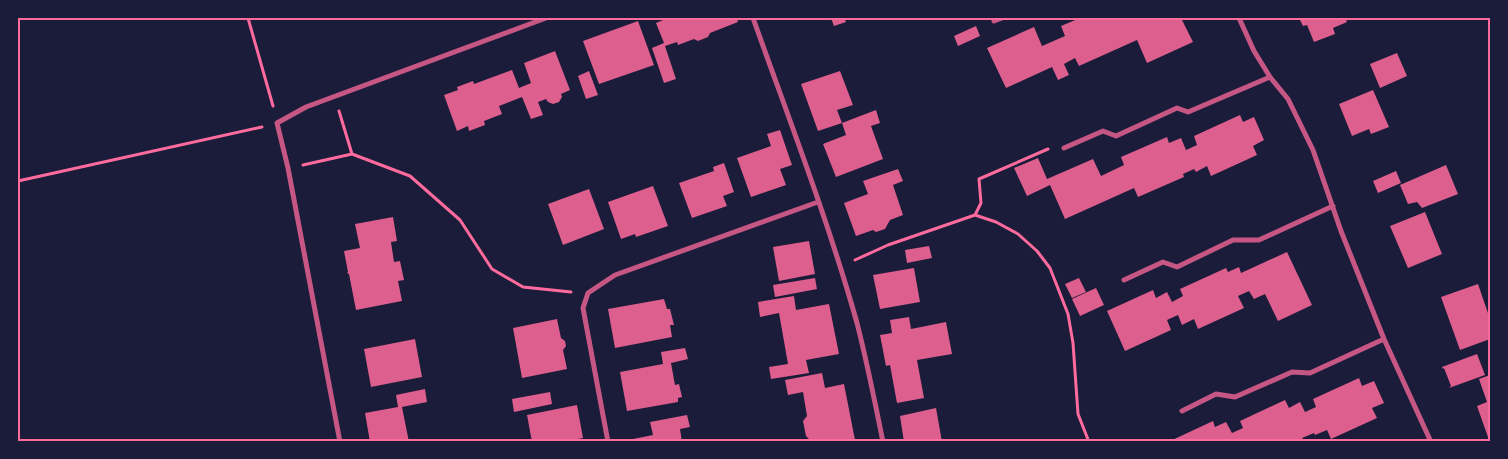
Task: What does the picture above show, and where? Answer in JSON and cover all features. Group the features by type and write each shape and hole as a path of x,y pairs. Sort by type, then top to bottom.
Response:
{"street":[{"path":"340,442 288,168 277,123 306,107 334,96 546,18"},
{"path":"753,18 840,267 871,382 883,442"},
{"path":"994,21 1002,18"},
{"path":"1239,18 1254,51 1270,77 1288,99 1313,150 1341,231 1384,339 1432,442"},
{"path":"1064,148 1103,130 1116,136 1177,108 1188,112 1270,77"},
{"path":"608,442 583,308 588,293 615,275 818,202"},
{"path":"1124,280 1163,262 1177,267 1233,240 1259,240 1333,206"},
{"path":"1182,411 1216,394 1235,397 1292,372 1310,373 1384,339"}],"path":[{"path":"18,181 277,123 248,18"},
{"path":"334,96 352,154"},
{"path":"975,215 980,203 979,179 1059,144 1064,148"},
{"path":"288,168 352,154 410,176 460,220 492,269 523,287 558,292 588,293"},
{"path":"840,267 888,245 975,215 996,222 1018,234 1050,268 1068,314 1074,351 1078,414 1089,442"}],"building":[{"path":"668,18 737,18 738,22 710,33 708,37 698,41 694,39 678,45 677,42 665,46 676,79 664,83 652,48 664,43 656,23"},
{"path":"831,18 844,18 846,22 834,26"},
{"path":"1080,18 1181,18 1193,42 1147,63 1137,40 1079,66 1075,58 1064,64 1069,75 1058,80 1052,67 1006,88 987,48 1034,27 1042,46 1065,36 1061,26"},
{"path":"1299,18 1345,18 1347,22 1333,28 1335,34 1314,42 1307,25 1303,26"},
{"path":"638,21 654,65 599,84 583,41"},
{"path":"976,26 980,36 958,46 954,36"},
{"path":"555,51 570,90 561,94 562,97 559,102 553,104 546,99 538,102 543,115 531,119 522,97 499,106 502,114 484,121 485,125 469,131 468,126 457,131 444,95 458,90 457,87 473,81 474,84 512,70 519,88 531,83 524,63"},
{"path":"1397,53 1407,76 1380,88 1370,64"},
{"path":"589,71 598,95 586,99 578,76"},
{"path":"840,71 853,105 837,110 842,123 818,131 801,84"},
{"path":"1373,90 1389,127 1371,134 1369,129 1352,136 1339,104"},
{"path":"876,110 880,123 871,126 883,159 836,177 823,144 846,135 842,123"},
{"path":"1240,115 1243,122 1254,117 1264,140 1253,146 1257,155 1211,176 1207,166 1196,172 1194,169 1183,174 1184,177 1138,197 1134,188 1065,219 1050,185 1027,196 1014,168 1038,158 1047,179 1093,159 1101,176 1124,165 1121,157 1167,137 1169,143 1181,138 1186,150 1197,145 1194,136"},
{"path":"780,130 792,165 780,169 786,185 751,197 737,158 771,146 767,134"},
{"path":"724,163 734,192 723,196 727,206 692,218 679,183 714,171 713,167"},
{"path":"1446,165 1458,194 1422,208 1417,202 1408,204 1400,185"},
{"path":"898,169 903,181 893,185 903,215 890,220 885,229 876,232 873,230 856,236 844,203 868,194 863,181"},
{"path":"1396,171 1401,183 1378,193 1373,181"},
{"path":"653,186 668,226 636,237 635,234 621,239 608,202"},
{"path":"589,189 604,229 563,245 548,204"},
{"path":"1425,212 1442,254 1408,268 1390,226"},
{"path":"393,217 397,241 391,242 394,262 400,261 404,280 398,281 402,301 356,310 344,251 360,248 355,224"},
{"path":"809,241 815,274 779,281 773,247"},
{"path":"929,246 932,258 907,263 905,250"},
{"path":"1287,252 1312,305 1278,321 1265,294 1254,299 1249,291 1238,296 1244,308 1198,329 1194,319 1182,325 1178,315 1167,320 1171,330 1125,351 1107,311 1153,290 1156,298 1167,292 1172,302 1183,296 1180,289 1226,268 1228,272 1239,267 1241,273"},
{"path":"914,268 920,302 880,309 873,275"},
{"path":"815,278 817,289 775,297 773,285"},
{"path":"1079,278 1086,292 1072,298 1065,284"},
{"path":"1478,284 1490,319 1490,339 1460,350 1441,297"},
{"path":"1096,288 1104,305 1080,316 1072,299"},
{"path":"794,296 796,310 829,304 839,354 806,360 809,373 771,379 769,367 788,364 779,313 760,317 758,302"},
{"path":"664,299 667,309 670,309 674,325 670,325 672,337 615,348 608,309"},
{"path":"909,317 911,329 946,322 952,354 917,360 924,398 897,403 890,365 886,366 880,335 892,333 890,320"},
{"path":"557,319 561,338 565,341 566,346 563,350 567,369 522,378 513,328"},
{"path":"415,339 422,377 371,387 364,349"},
{"path":"685,348 688,359 671,363 675,385 679,384 682,397 678,398 678,402 627,411 620,372 663,364 661,352"},
{"path":"1477,354 1485,375 1449,388 1451,386 1442,367"},
{"path":"822,373 825,388 844,384 855,440 812,442 806,436 803,421 807,416 803,392 788,395 785,380"},
{"path":"1490,375 1489,440 1477,406 1487,402 1479,379"},
{"path":"1359,378 1362,386 1374,381 1384,403 1372,408 1377,418 1331,439 1327,430 1302,438 1304,440 1300,442 1168,442 1213,421 1215,427 1226,422 1232,433 1243,428 1240,421 1285,400 1289,408 1300,402 1305,412 1316,407 1313,399"},
{"path":"425,389 427,402 402,407 409,442 370,442 365,413 398,407 396,395"},
{"path":"550,392 552,404 514,412 512,399"},
{"path":"577,405 583,438 564,442 532,442 527,415"},
{"path":"936,408 942,442 904,442 900,416"},
{"path":"687,415 690,427 680,429 682,442 633,442 633,439 653,435 650,422"}]}
